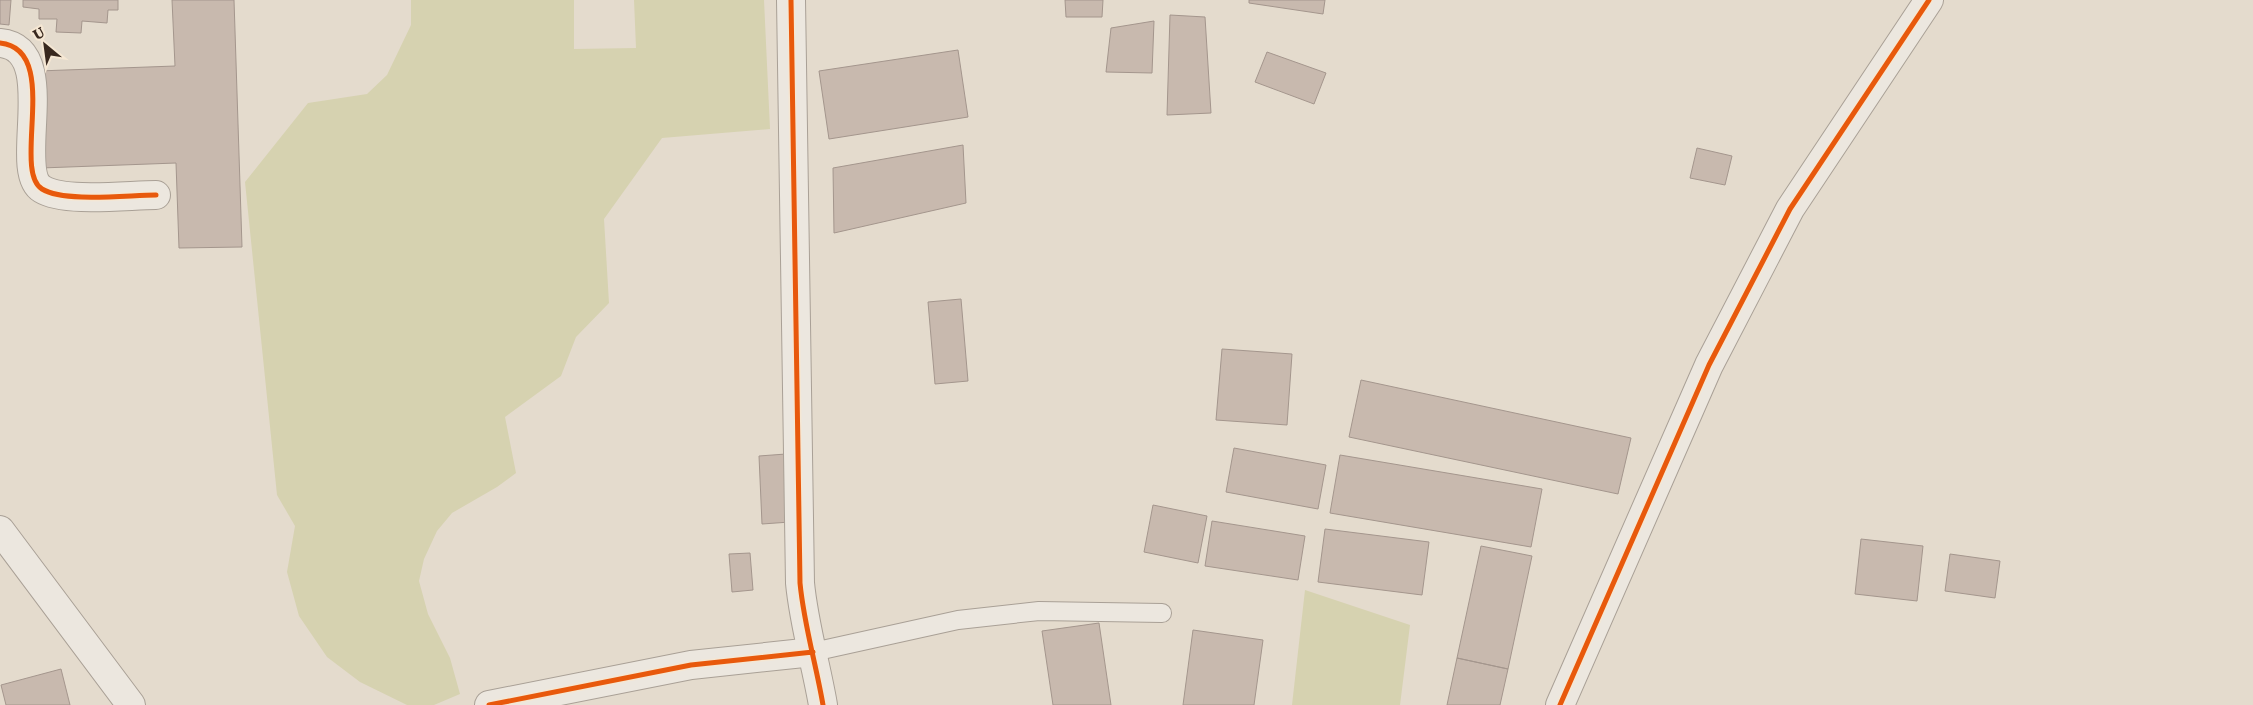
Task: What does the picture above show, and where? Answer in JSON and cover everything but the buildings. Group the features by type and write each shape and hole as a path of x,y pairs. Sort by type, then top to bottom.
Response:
{"street":[{"path":"791,0 800,583 806,629 813,652 823,705"},
{"path":"1560,705 1709,365 1790,209 1929,0"},
{"path":"0,43 7,44 24,58 33,84 30,162 34,179 38,186 58,195 156,195"},
{"path":"0,530 131,705"},
{"path":"488,705 691,665 813,652"}],"lane":[{"path":"813,652 958,620 1039,611 1162,613"}],"shaded area":[{"path":"411,0 574,0 574,49 636,48 634,0 764,0 770,129 662,138 604,219 609,303 576,337 561,376 505,417 516,473 497,487 452,513 437,531 424,559 419,581 428,614 450,658 460,694 434,705 407,705 360,682 327,657 299,616 287,572 295,526 277,495 245,182 308,103 367,94 387,75 411,25"},
{"path":"1305,590 1410,625 1400,705 1292,705"}],"cycle path":[{"path":"791,0 800,583 804,614 823,705"},
{"path":"1560,705 1709,365 1790,209 1929,0"},
{"path":"0,43 18,50 28,66 32,87 33,111 31,159 34,178 42,189 66,196 81,197 156,195"},
{"path":"489,705 691,665 813,652"}]}
